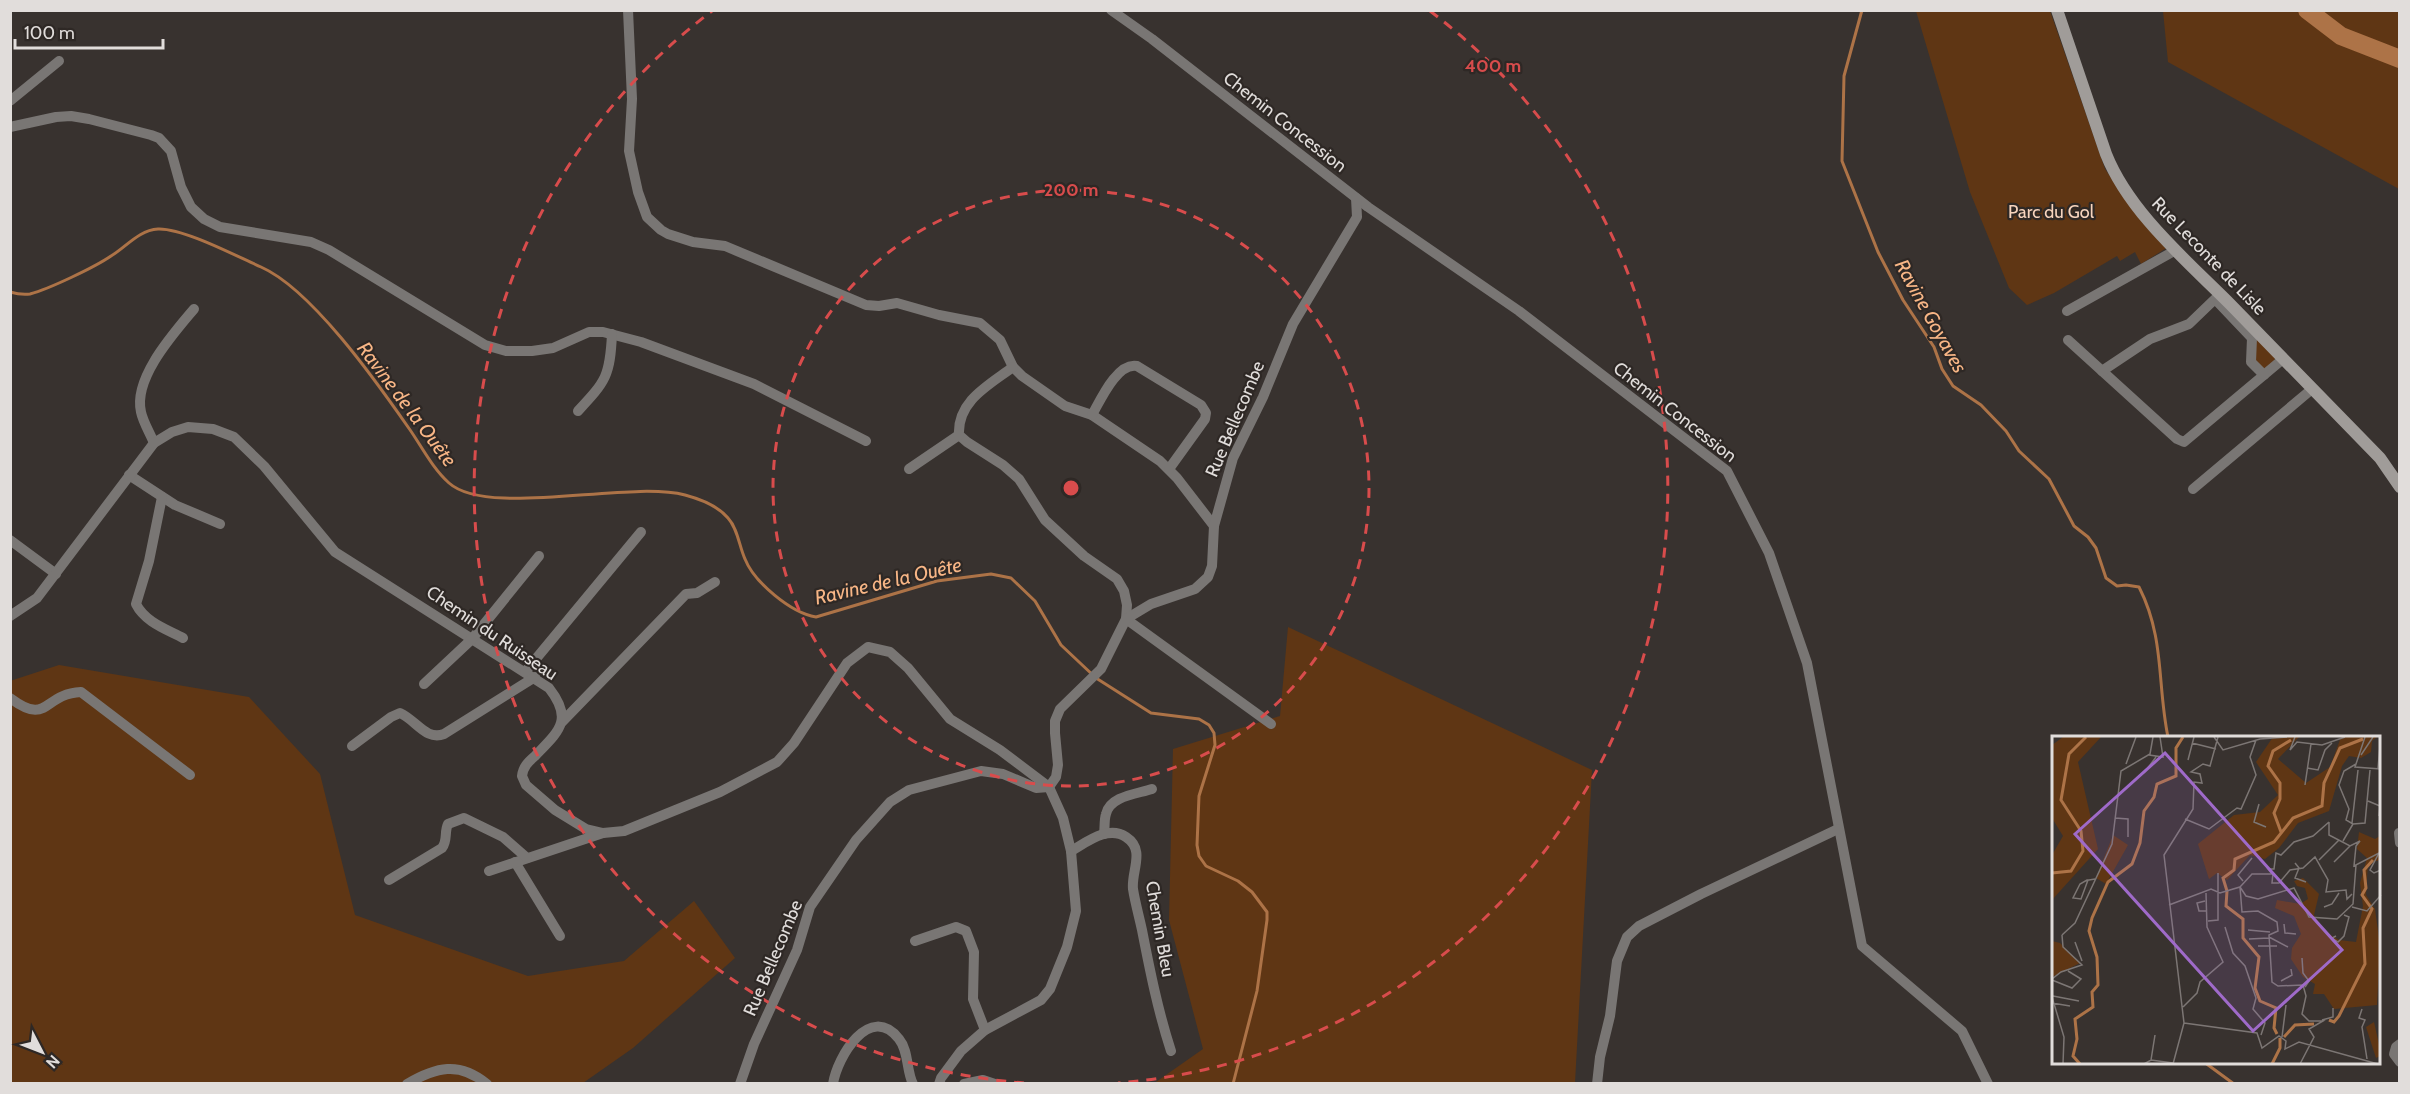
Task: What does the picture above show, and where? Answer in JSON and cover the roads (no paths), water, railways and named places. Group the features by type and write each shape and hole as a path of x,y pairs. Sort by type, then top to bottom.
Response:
{"main road":[{"name":"Rue Leconte de Lisle","path":"2057,10 2086,100 2114,172 2127,196 2176,250 2380,458 2400,487"}],"street":[{"path":"628,10 632,99 629,151 638,192 647,217 654,224 669,234 693,242 726,246 866,305 879,306 897,303 939,315 975,321 1000,340 1013,367 1022,376 1065,406 1092,415 1169,469 1214,526"},
{"name":"Chemin Concession","path":"1111,10 1152,39 1356,198 1519,311 1727,471 1769,553 1807,663 1862,946 1962,1031 1988,1083"},
{"path":"10,101 59,61"},
{"path":"10,127 71,116 159,138 171,151 181,187 191,207 204,219 220,227 292,238 320,246 485,345 506,351 532,351 554,348 589,332 612,334 641,342 754,384 866,441"},
{"name":"Rue Bellecombe","path":"1126,619 1151,604 1202,585 1208,577 1212,566 1214,526 1233,458 1263,397 1293,324 1357,217 1356,198"},
{"path":"2067,311 2176,250"},
{"path":"2102,371 2150,339 2189,324 2215,299 2252,338 2251,362 2264,375"},
{"path":"154,443 141,411 141,393 164,344 194,309"},
{"path":"578,411 607,376 611,364 612,334"},
{"path":"2068,340 2177,439 2184,442 2283,359"},
{"path":"1092,415 1115,377 1126,366 1131,365 1137,366 1201,405 1206,413 1205,419 1169,469"},
{"path":"1013,367 978,393 966,407 958,422 959,435 1004,465 1018,479 1045,520 1084,556 1117,579 1125,598 1126,619 1101,669 1060,709 1055,721 1058,765 1056,777 1049,787"},
{"path":"2193,489 2312,389"},
{"name":"Chemin du Ruisseau","path":"10,616 37,598 154,443 172,432 188,427 213,429 234,438 264,466 335,552 549,688 559,701 563,715 562,722"},
{"path":"909,469 959,435"},
{"path":"129,475 162,497 220,524"},
{"path":"162,497 149,561 136,604 141,613 150,621 183,638"},
{"path":"352,746 391,717 400,713 409,717 428,735 436,737 530,675 641,532"},
{"path":"10,540 56,574"},
{"path":"424,684 472,639 539,556"},
{"path":"603,833 586,829 555,810 524,781 525,766 556,734 562,722 686,594 697,593 715,582"},
{"path":"1126,619 1271,724"},
{"path":"489,871 603,833 624,831 720,792 777,762 794,743 847,663 868,647 891,652 908,668 950,719 1000,750 1049,787 1063,818 1071,851 1076,911 1067,947 1050,989 1041,1000 985,1030 961,1051 939,1083"},
{"path":"10,698 34,712 42,709 55,698 71,692 81,692 190,775"},
{"name":"Rue Bellecombe","path":"740,1083 754,1044 797,950 810,907 856,840 890,802 909,790 981,771 1003,774 1036,788 1049,787"},
{"path":"1071,851 1104,834 1106,814 1111,804 1152,789"},
{"path":"389,880 442,848 446,841 445,830 448,824 464,818 503,837 527,858"},
{"path":"1597,1083 1600,1057 1610,1016 1617,961 1627,937 1639,926 1701,894 1838,829"},
{"name":"Chemin Bleu","path":"1104,834 1113,833 1127,837 1136,849 1133,891 1156,1004 1171,1051"},
{"path":"2399,833 2400,843"},
{"path":"515,862 560,936"},
{"path":"915,941 956,927 966,931 974,952 974,999 985,1030"},
{"path":"833,1083 843,1055 855,1038 870,1028 881,1028 897,1036 902,1044 913,1083"},
{"path":"2400,1044 2396,1047 2394,1054 2400,1062"},
{"path":"407,1083 426,1072 453,1068 468,1070 487,1083"},
{"path":"964,1083 983,1080 995,1083"}],"waterway":[{"name":"Ravine Goyaves","path":"1862,10 1844,76 1842,161 1878,252 1903,300 1934,347 1942,369 1953,386 1981,405 2006,431 2019,451 2049,479 2074,526 2088,537 2096,548 2106,578 2117,586 2139,587 2153,624 2157,643 2168,736"},
{"path":"2307,10 2341,36 2400,59"},
{"name":"Ravine de la Ouête","path":"10,292 30,294 60,283 104,261 145,232 158,229 181,233 210,243 261,267 280,278 301,295 361,362 437,470 449,483 468,493 494,498 526,498 660,492 697,499 714,507 728,518 734,527 750,568 774,595 796,609 816,617 937,581 991,574 1011,578 1035,601 1061,645 1096,678 1151,713 1199,719 1209,725 1214,733 1215,745 1199,796 1197,845 1199,856 1206,866 1238,881 1252,892 1267,912 1257,991 1233,1084"},
{"name":"Ravine Goyaves","path":"2207,1064 2234,1084"}],"park label":[{"name":"Parc du Gol","path":"2051,212"}]}
